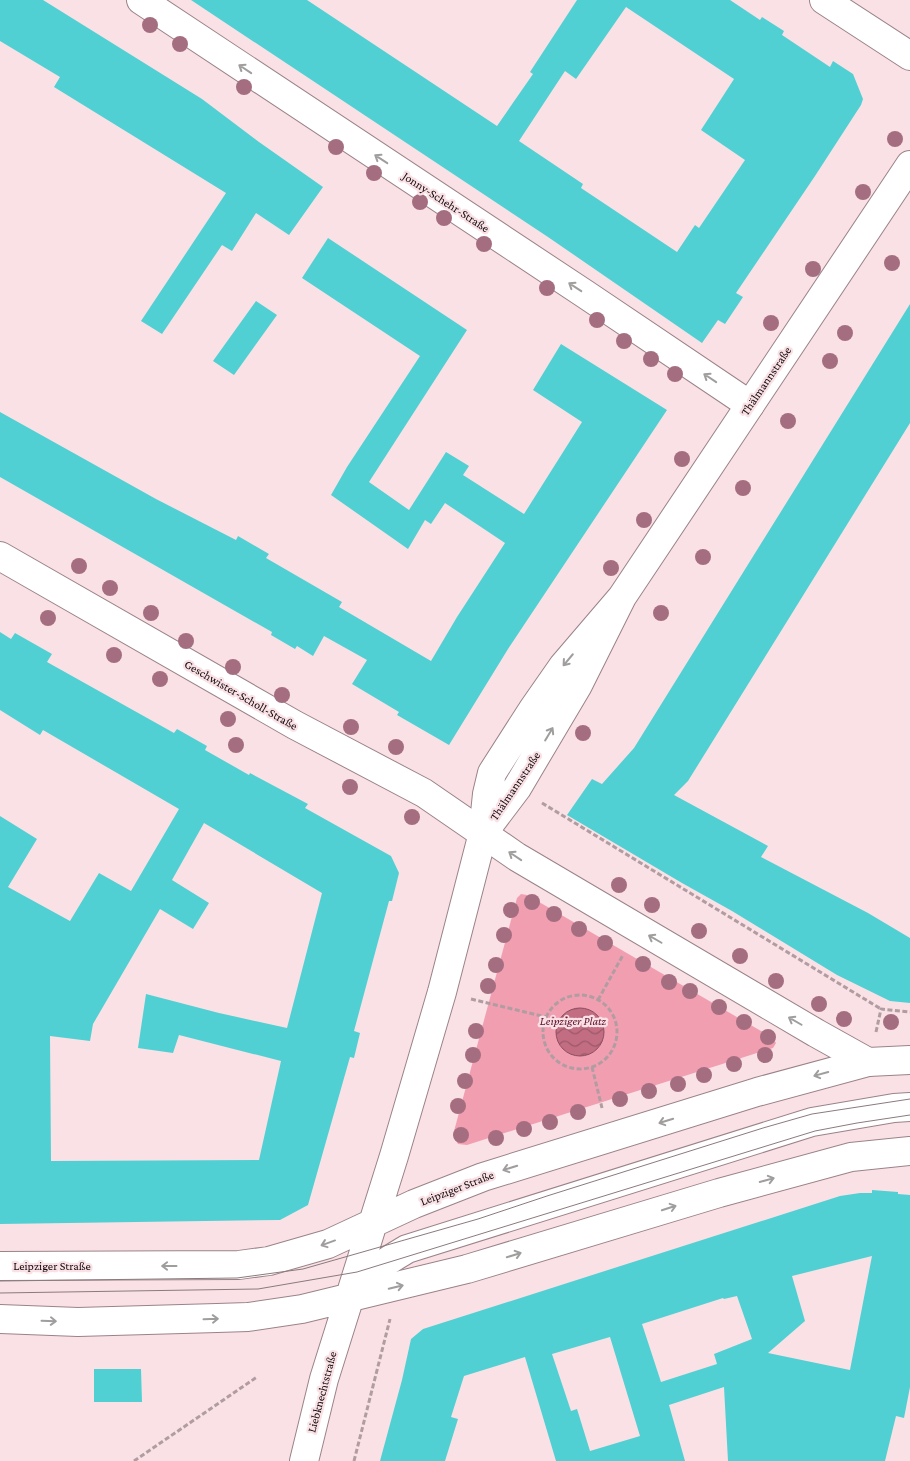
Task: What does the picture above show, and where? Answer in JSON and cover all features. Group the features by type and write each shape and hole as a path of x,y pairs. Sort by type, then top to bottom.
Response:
{"street":[{"name":"Jonny-Schehr-Straße","path":"141,0 586,294 750,405"},
{"path":"824,0 910,56"},
{"name":"Thälmannstraße","path":"483,833 487,794 492,773 563,666 622,597 910,165"},
{"name":"Geschwister-Scholl-Straße","path":"0,556 295,725 424,793 483,833"},
{"name":"Thälmannstraße","path":"483,833 517,788 578,685 622,597"},
{"path":"349,1299 442,992 483,833 516,857 868,1062"},
{"name":"Leipziger Straße","path":"0,1266 239,1265 269,1261 328,1244 414,1204 483,1177 757,1092 868,1062 910,1060"},
{"path":"349,1299 361,1282 379,1265 406,1249 812,1122 910,1107"},
{"path":"0,1319 78,1322 248,1317 302,1309 467,1269 720,1193 851,1157 910,1150"},
{"name":"Liebknechtstraße","path":"304,1461 324,1379 349,1299"}],"path":[{"path":"517,788 881,1009 910,1012"},
{"path":"598,1000 638,929"},
{"path":"442,992 546,1017"},
{"path":"574,996 586,996 598,1000 606,1006 616,1025 617,1036 609,1055 592,1067 580,1069 568,1067 557,1061 549,1052 544,1041 543,1029 546,1017 553,1007 563,1000 574,996"},
{"path":"868,1062 881,1009"},
{"path":"592,1067 609,1138"},
{"path":"354,1461 392,1311"},
{"path":"134,1461 256,1377"}],"green space":[{"name":"Leipziger Platz","path":"521,894 527,895 773,1038 776,1043 773,1048 467,1145 458,1144 453,1135 517,898"}],"water":[{"path":"580,1008 589,1010 597,1015 602,1023 604,1032 602,1041 597,1049 589,1054 580,1056 571,1054 563,1049 558,1041 556,1032 558,1023 563,1015 571,1010"}],"building":[{"path":"0,0 43,0 202,99 323,187 289,235 256,213 232,251 222,245 162,334 141,321 226,193 54,87 60,77 0,41"},
{"path":"191,0 307,0 497,126 533,74 530,72 577,0 730,0 760,20 762,17 784,31 782,35 830,67 833,61 853,74 863,99 861,105 736,293 743,297 725,324 718,320 702,343 548,237","holes":["626,7 734,79 701,130 745,160 699,228 695,225 677,252 581,188 583,184 519,141 565,71 576,79"]},
{"path":"328,238 467,330 369,482 409,510 446,452 469,466 463,475 524,514 582,422 533,390 561,344 667,410 508,649 449,745 397,715 399,712 352,684 367,660 324,636 313,656 297,646 295,649 271,635 272,632 0,477 0,412 156,499 236,540 238,536 269,554 266,558 342,602 339,607 431,661 505,543 445,503 431,524 425,520 408,549 331,495 347,467 420,356 302,278"},
{"path":"256,301 277,315 234,375 213,361"},
{"path":"910,304 910,423 688,781 674,795 768,846 761,857 868,913 910,938 910,1003 890,1001 837,975 732,911 567,815 592,779 602,784 634,748"},
{"path":"0,632 11,639 15,633 52,654 47,662 174,733 177,729 207,746 205,750 249,775 250,773 308,804 305,808 391,856 399,873 392,901 389,901 354,1031 360,1033 354,1058 350,1057 308,1205 280,1220 0,1224 0,816 37,839 8,887 70,921 99,873 131,891 179,809 43,730 40,735 0,710","holes":["204,823 322,893 287,1028 146,994 138,1048 173,1053 179,1035 281,1061 259,1160 51,1161 50,1036 90,1041 93,1024 160,909 193,929 209,903 172,880"]},
{"path":"872,1190 910,1195 910,1387 904,1418 896,1416 885,1461 728,1461 724,1387 669,1405 685,1461 556,1461 525,1357 464,1376 451,1417 458,1419 445,1461 380,1461 411,1339 423,1329 840,1196 872,1193","holes":["872,1256 850,1370 768,1353 805,1321 792,1276","737,1296 752,1339 714,1354 717,1364 661,1382 642,1324","610,1337 640,1436 590,1451 577,1409 571,1411 552,1354"]},
{"path":"94,1369 141,1369 142,1402 94,1402"}],"tram line":[{"path":"0,1281 237,1278 303,1269 478,1219 812,1114 910,1099"},
{"path":"0,1293 258,1289 357,1272 815,1131 910,1115"}]}
